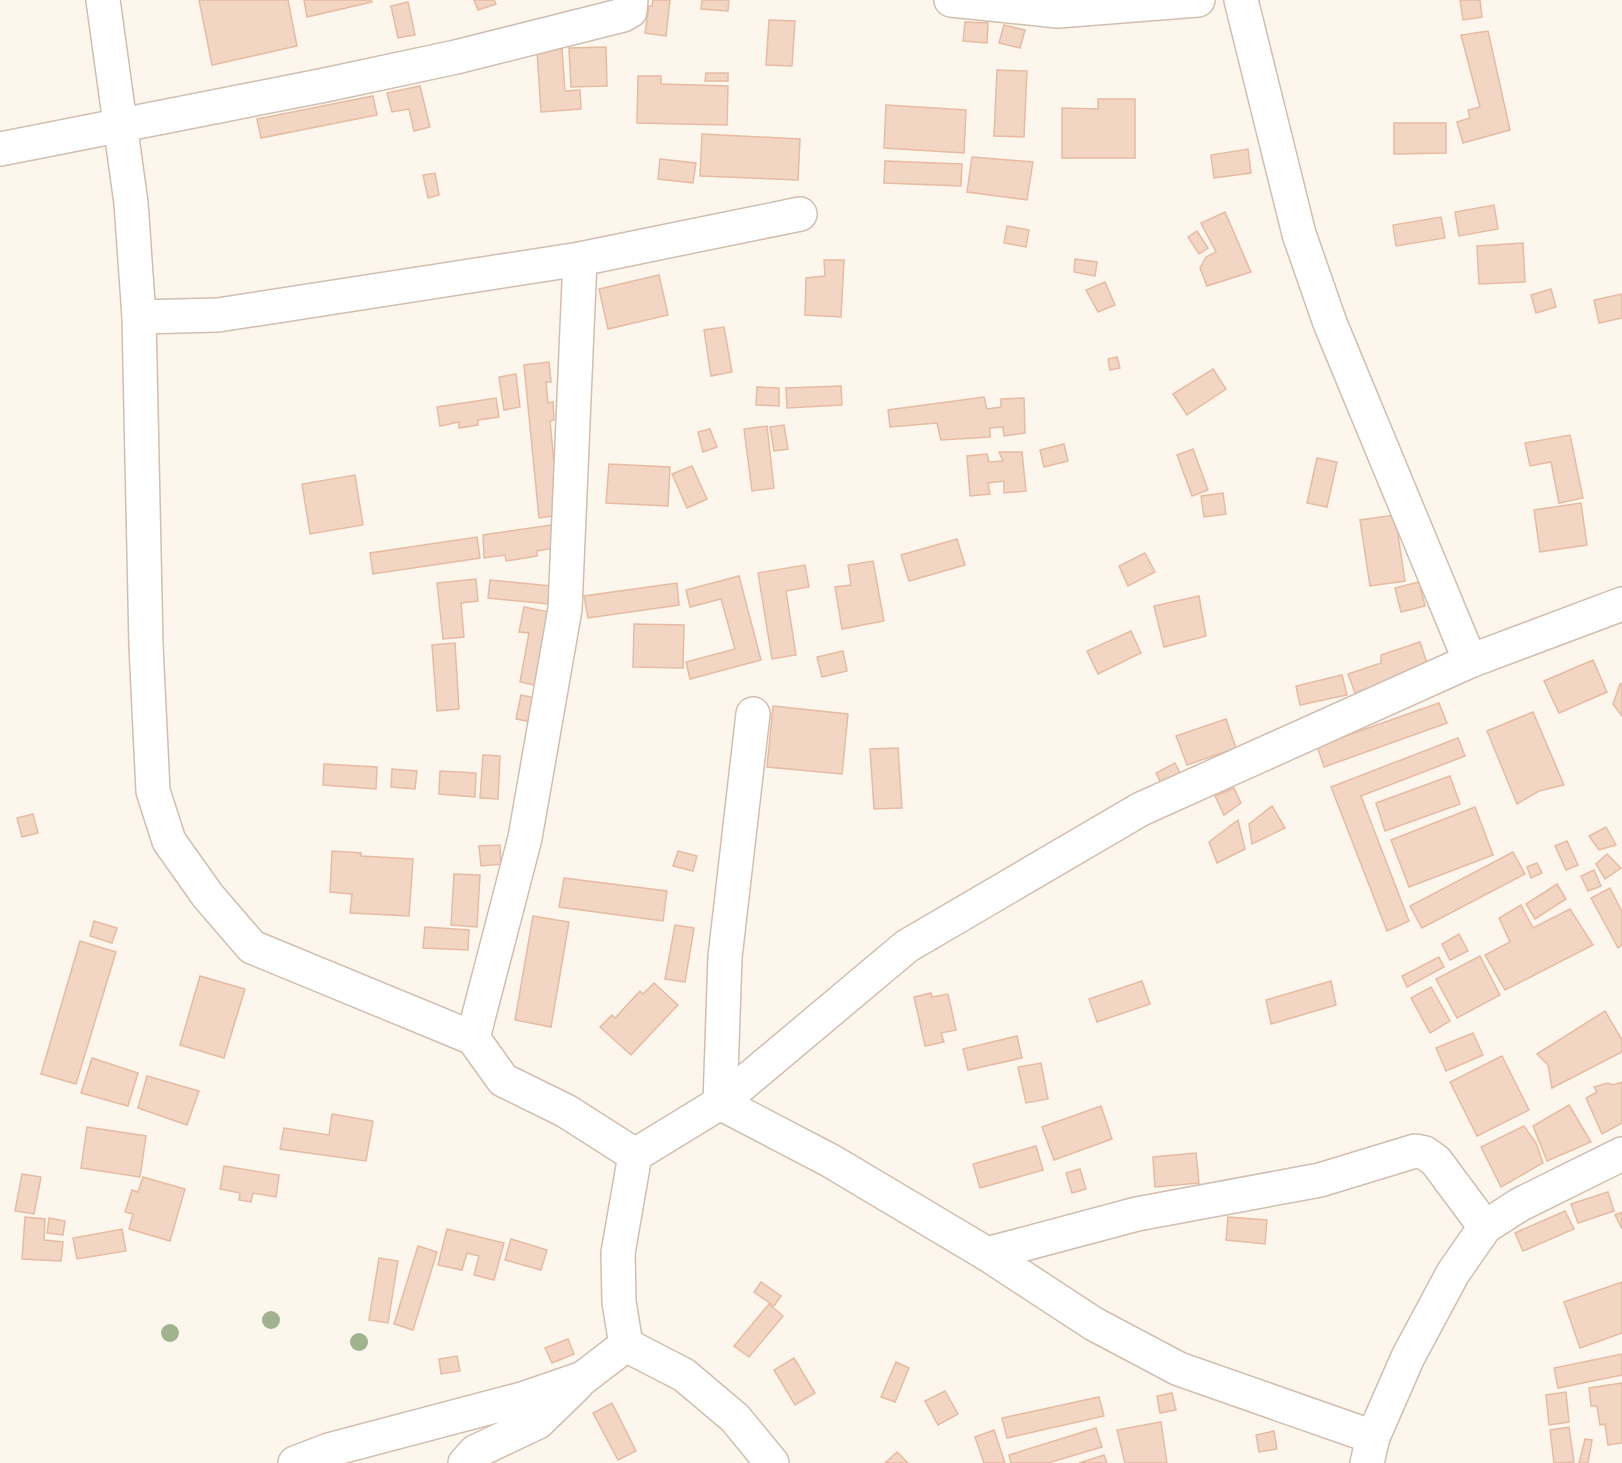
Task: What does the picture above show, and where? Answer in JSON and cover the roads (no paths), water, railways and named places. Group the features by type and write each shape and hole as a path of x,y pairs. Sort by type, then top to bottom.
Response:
{"street":[{"path":"103,0 131,203 139,317 146,646 153,791 169,840 208,896 252,947 473,1038 503,1080 566,1111 635,1155"},
{"path":"0,149 456,57 623,15 630,11 631,0"},
{"path":"951,0 1058,11 1198,0"},
{"path":"1241,0 1299,234 1312,275 1470,661"},
{"path":"139,317 218,315 580,259 800,214"},
{"path":"473,1038 525,838 564,609 580,259"},
{"path":"626,1345 619,1302 618,1253 635,1155 720,1103 907,946 1141,808 1470,661 1622,604"},
{"path":"720,1103 725,957 753,714"},
{"path":"720,1103 831,1161 987,1254 1094,1324 1179,1369 1370,1450 1408,1357 1454,1273 1485,1227 1519,1205 1622,1154"},
{"path":"987,1254 1137,1214 1320,1180 1415,1151 1425,1153 1441,1167 1485,1227"},
{"path":"465,1463 476,1452 538,1422 583,1378 626,1345"},
{"path":"626,1345 684,1375 735,1418 772,1463"},
{"path":"295,1463 329,1450 522,1399 583,1378"}]}
